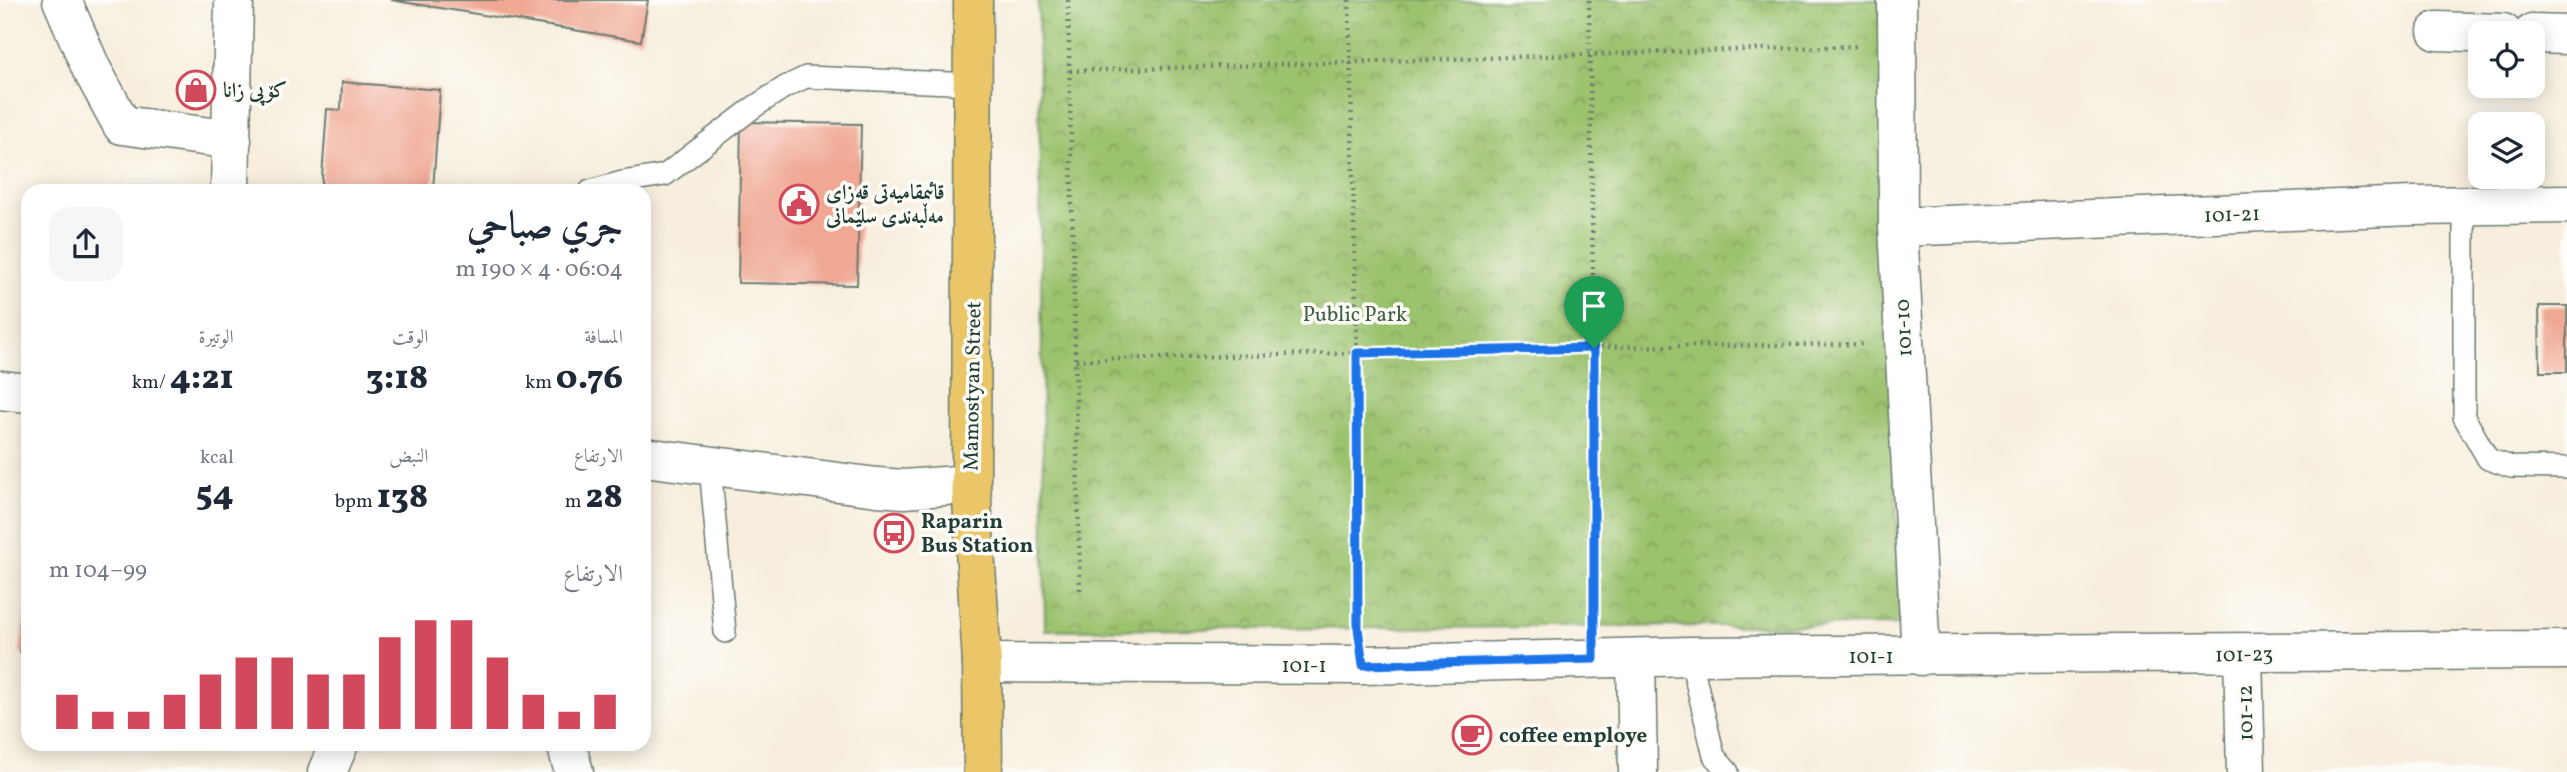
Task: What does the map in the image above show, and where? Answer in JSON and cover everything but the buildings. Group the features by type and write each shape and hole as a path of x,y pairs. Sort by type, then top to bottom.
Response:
{"main road":[{"name":"Mamostyan Street","path":"973,0 971,484 982,663 983,772"}],"street":[{"path":"62,0 91,68 122,125 232,141"},
{"path":"230,184 234,0"},
{"name":"101-10","path":"1897,0 1898,227 1921,656"},
{"path":"2437,31 2468,32"},
{"path":"2545,34 2567,35"},
{"name":"101-21","path":"1898,227 2464,205 2567,204"},
{"path":"651,458 877,487 904,489 971,484"},
{"name":"101-23","path":"1921,656 2567,650"},
{"name":"101-12","path":"2244,654 2246,772"},
{"name":"101-1","path":"982,663 1363,665 1690,656 1921,656"},
{"path":"1636,659 1638,772"},
{"path":"327,772 336,751"},
{"path":"568,751 574,772"}],"lane":[{"path":"615,184 665,175 754,107 806,77 974,84"},
{"path":"2464,205 2464,417 2488,459 2511,467 2567,468"},
{"path":"710,466 725,632"},
{"path":"1690,656 1714,756 1728,772"}],"path":[{"path":"1068,0 1080,591"},
{"path":"1349,0 1357,353 1358,628 1363,665"},
{"path":"1589,0 1594,348 1594,659"},
{"path":"1070,71 1863,46"},
{"path":"1076,359 1872,344"}],"green space":[{"name":"Public Park","path":"1038,0 1882,0 1900,625 1045,630"}],"place":[{"name":"كۆپى زانا","path":"196,90"},
{"name":"قائیمقامیەتی قەزای مەڵبەندی سلێمانی","path":"799,204"},
{"name":"Raparin Bus Station","path":"894,533"},
{"name":"coffee employe","path":"1472,735"}],"route":[{"path":"1594,348 1594,659 1363,665 1358,628 1357,353 1594,348"}]}
